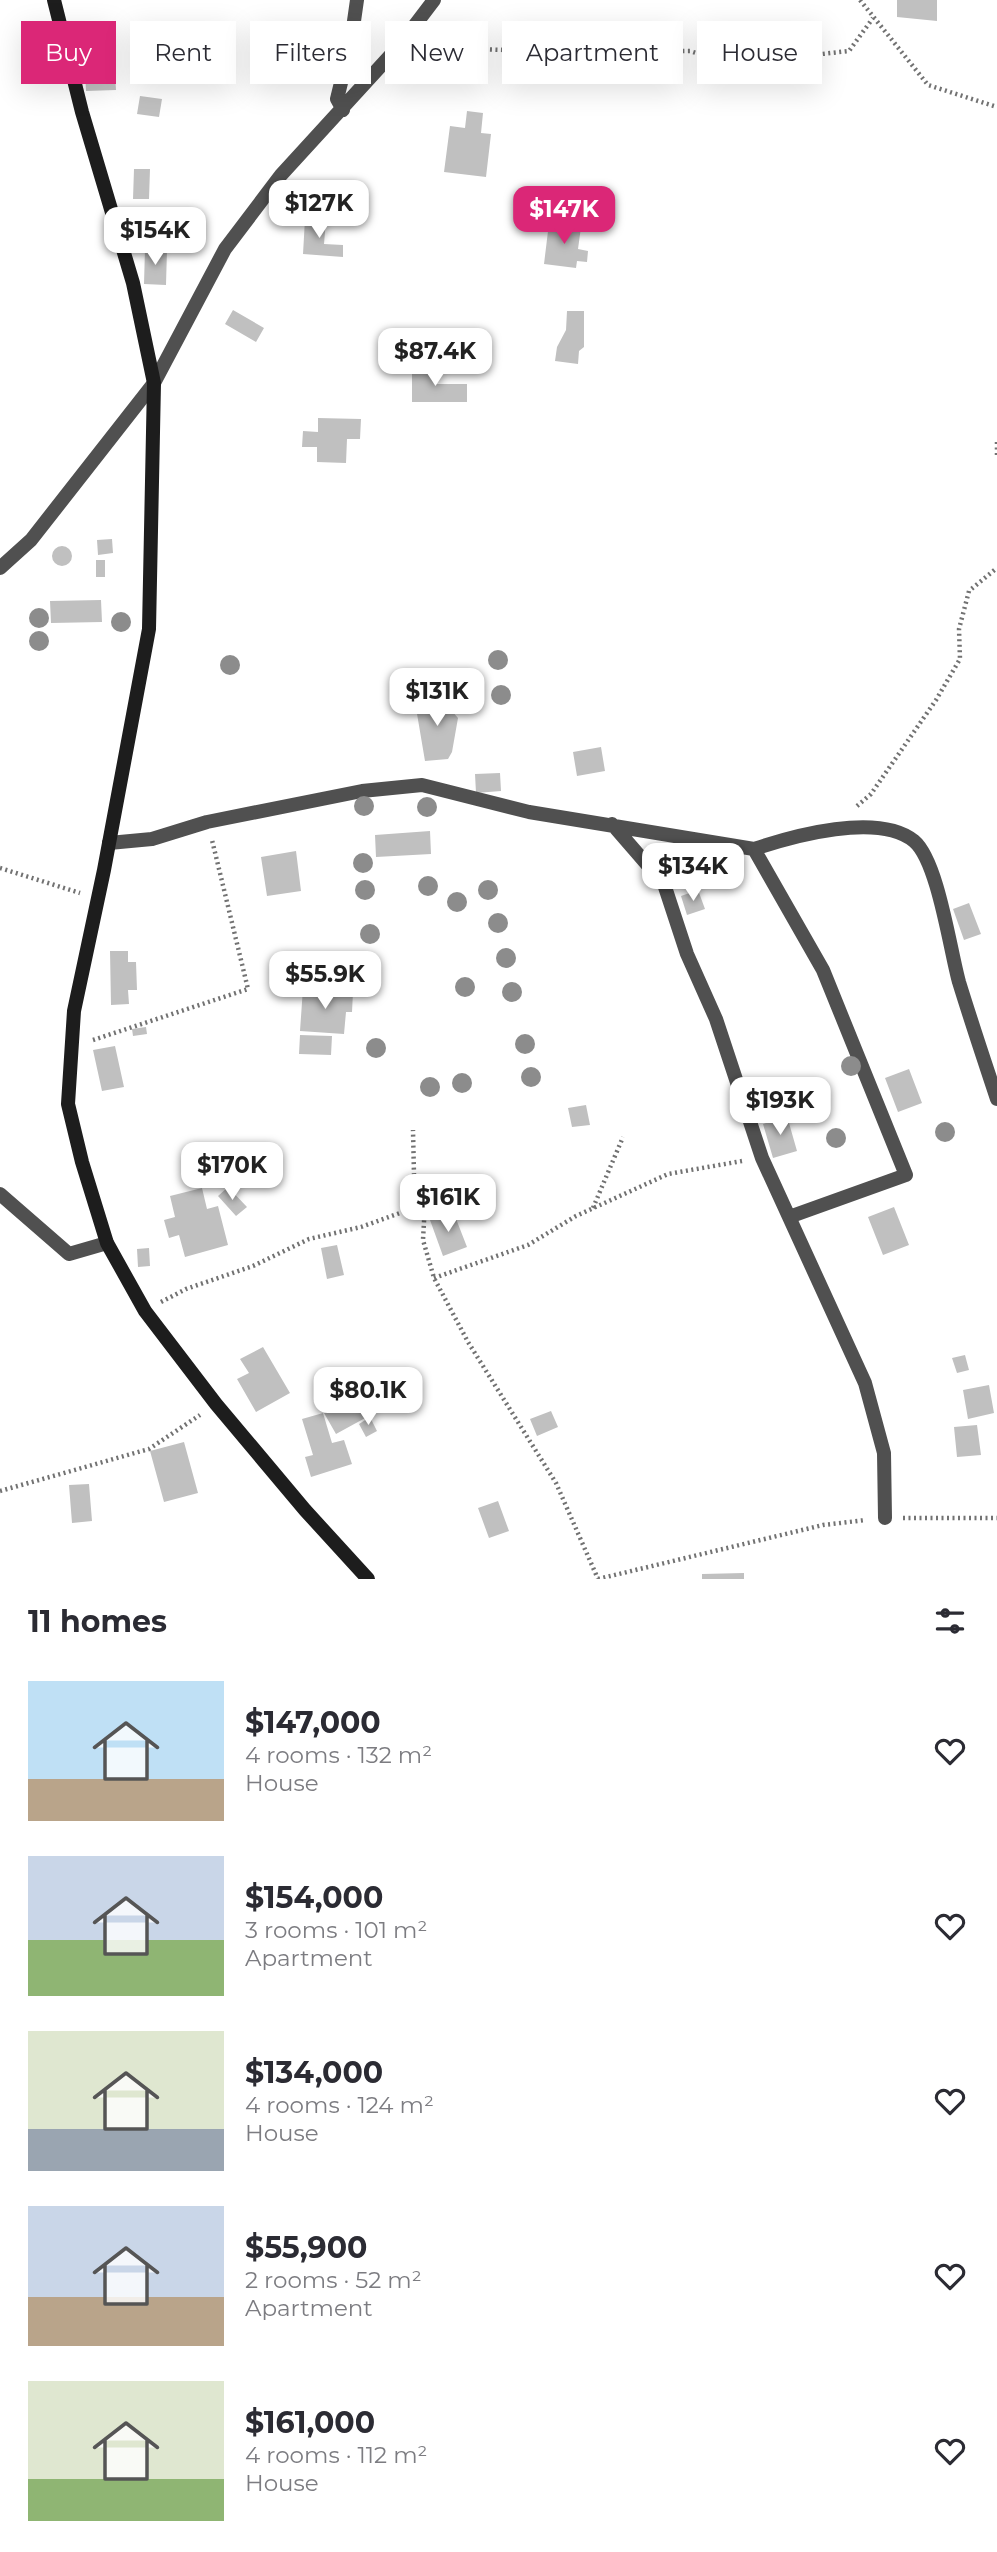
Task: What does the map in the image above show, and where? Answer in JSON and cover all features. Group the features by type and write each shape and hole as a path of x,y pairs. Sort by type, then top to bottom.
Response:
{"street":[{"path":"54,0 82,112 134,283 154,383 149,629 74,1011 68,1104 82,1162 107,1243 145,1311 216,1404 305,1510 368,1579"},
{"path":"343,110 337,99 351,42 357,0"},
{"path":"418,21 434,0"},
{"path":"0,568 31,540 154,383 225,249 281,175 385,62"},
{"path":"109,843 152,838 208,822 362,790 422,785 529,812 754,849 789,838 827,832 866,827 894,831 914,841 923,854 939,897 958,979 997,1099"},
{"path":"612,824 664,884 687,954 716,1019 762,1158 865,1382 884,1453 885,1518"},
{"path":"754,849 822,970 906,1175 789,1217"},
{"path":"0,1194 69,1254 107,1243"}],"path":[{"path":"860,0 928,85 997,107"},
{"path":"488,49 690,51 730,64 849,51 873,18"},
{"path":"997,442 997,457"},
{"path":"827,832 871,794 936,700 960,659 959,629 969,591 997,568"},
{"path":"72,1047 248,989 208,822"},
{"path":"0,868 97,898"},
{"path":"413,1130 414,1175 425,1204 423,1240 434,1278 468,1342 556,1483 598,1579 823,1525 885,1518 997,1518"},
{"path":"593,1209 623,1137"},
{"path":"434,1278 528,1245 593,1209 668,1174 762,1158"},
{"path":"145,1311 186,1289 253,1266 309,1239 361,1227 425,1204"},
{"path":"0,1491 149,1450 216,1404"}],"building":[{"path":"897,0 937,0 937,21 897,17"},
{"path":"86,84 116,84 116,90 86,91"},
{"path":"140,96 162,99 159,117 137,114"},
{"path":"467,111 483,113 481,133 491,134 486,177 444,172 450,126 465,128"},
{"path":"134,169 150,169 149,199 133,199"},
{"path":"305,219 326,220 324,244 343,245 343,257 303,254"},
{"path":"549,223 581,227 578,249 588,251 587,262 577,261 576,268 544,264"},
{"path":"145,249 167,250 166,285 144,284"},
{"path":"233,310 264,328 256,342 225,324"},
{"path":"567,311 584,311 584,347 579,351 578,364 555,361 557,347 566,330"},
{"path":"412,365 434,365 434,384 467,384 467,402 412,402"},
{"path":"318,418 361,419 360,439 347,439 346,463 317,462 317,447 302,447 303,431 318,432"},
{"path":"112,539 113,553 98,555 97,540"},
{"path":"58,546 66,546 72,556 66,566 58,566 52,560 52,552"},
{"path":"96,560 105,560 105,577 96,577"},
{"path":"101,600 102,622 51,623 50,601"},
{"path":"439,690 447,690 445,703 458,718 452,752 448,759 425,761 415,702 439,701"},
{"path":"601,747 605,771 577,776 573,752"},
{"path":"500,773 501,791 476,793 475,774"},
{"path":"430,831 431,854 376,857 375,835"},
{"path":"296,851 301,891 267,896 261,857"},
{"path":"698,890 705,909 687,915 681,896"},
{"path":"969,903 981,934 964,940 953,909"},
{"path":"110,951 128,951 128,962 136,962 137,990 128,990 129,1004 111,1005"},
{"path":"303,988 353,992 352,1012 346,1012 344,1034 300,1031"},
{"path":"146,1027 147,1034 133,1036 132,1029"},
{"path":"300,1035 332,1036 331,1055 299,1054"},
{"path":"115,1046 124,1087 102,1091 93,1050"},
{"path":"909,1069 922,1103 898,1112 885,1078"},
{"path":"586,1105 590,1125 572,1127 568,1108"},
{"path":"787,1116 797,1151 773,1158 763,1124"},
{"path":"228,1187 247,1207 236,1216 218,1196"},
{"path":"202,1188 207,1209 218,1206 228,1245 185,1257 179,1235 169,1238 164,1220 175,1217 170,1196"},
{"path":"894,1207 909,1245 883,1255 868,1217"},
{"path":"453,1211 467,1247 443,1256 430,1220"},
{"path":"337,1245 344,1275 327,1279 321,1248"},
{"path":"149,1248 150,1266 138,1267 137,1249"},
{"path":"263,1347 290,1393 256,1412 237,1379 249,1373 240,1359"},
{"path":"965,1355 969,1370 957,1373 952,1358"},
{"path":"989,1385 994,1413 968,1419 963,1390"},
{"path":"355,1396 367,1417 336,1434 324,1413"},
{"path":"551,1411 558,1427 537,1436 530,1419"},
{"path":"323,1413 332,1443 344,1440 352,1464 311,1477 305,1457 313,1455 302,1419"},
{"path":"370,1417 377,1431 366,1437 359,1424"},
{"path":"977,1425 981,1455 957,1457 954,1427"},
{"path":"184,1442 198,1493 164,1502 150,1451"},
{"path":"89,1484 92,1521 72,1523 69,1485"},
{"path":"498,1501 509,1531 489,1538 478,1508"},
{"path":"744,1573 744,1579 702,1579 702,1574"}]}
